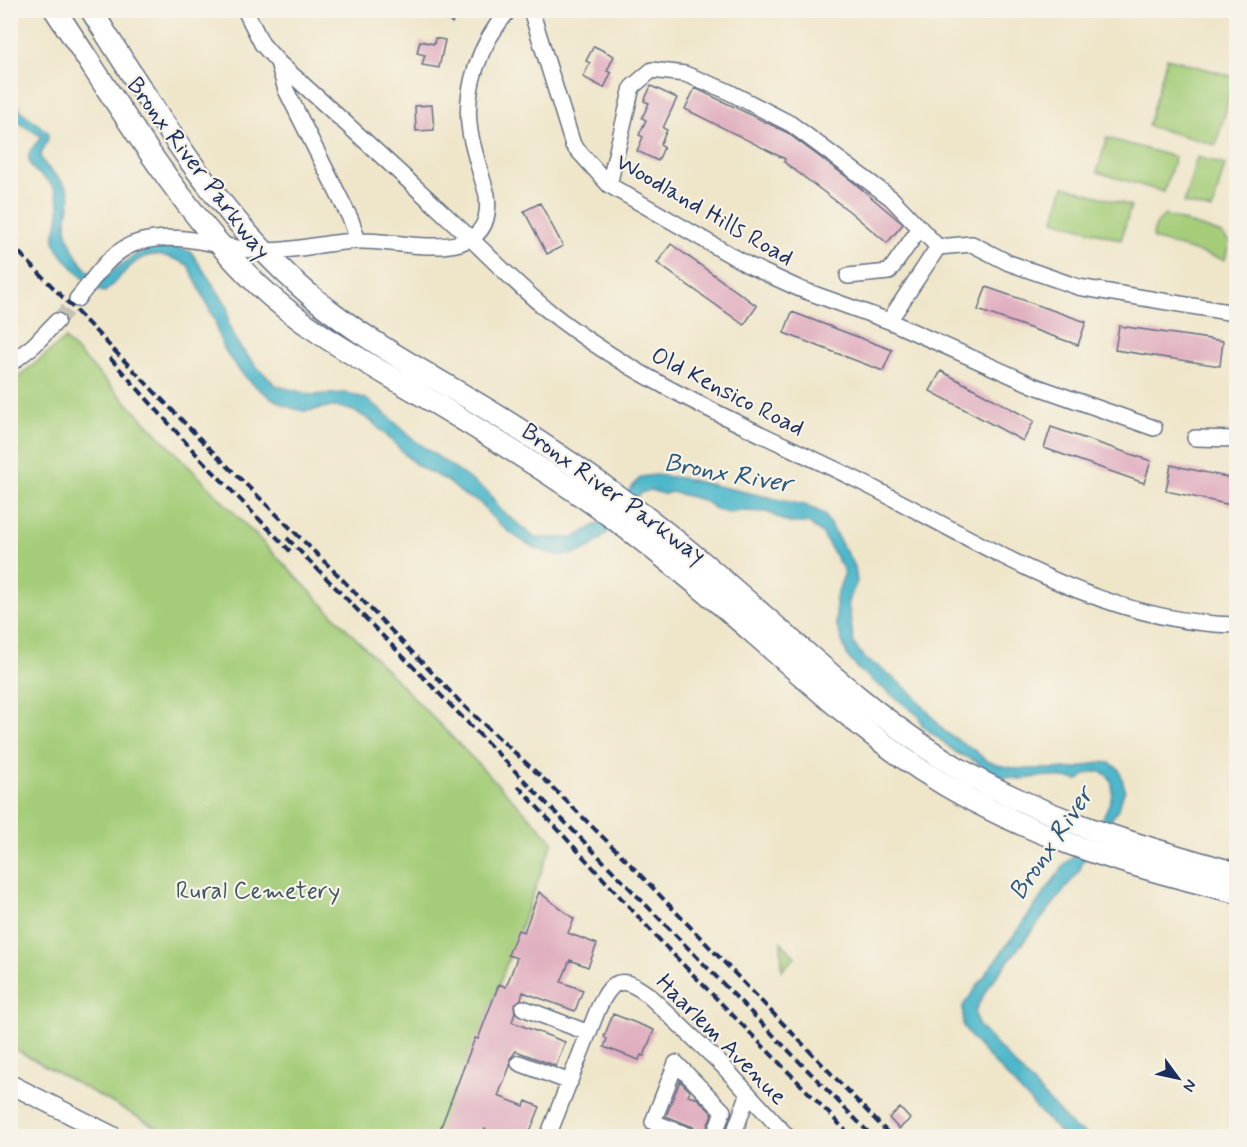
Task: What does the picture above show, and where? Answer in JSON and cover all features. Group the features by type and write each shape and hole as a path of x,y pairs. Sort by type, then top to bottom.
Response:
{"highway":[{"name":"Bronx River Parkway","path":"55,10 137,133 221,246 259,285 314,329 514,451 625,527 703,589 844,713 901,756 970,799 1064,843 1103,857 1156,873 1236,892"},
{"name":"Bronx River Parkway","path":"91,10 195,167 235,218 264,251 309,294 355,329 516,428 638,510 716,573 857,696 894,725 973,777 1014,798 1080,826 1120,840 1236,873"}],"main road":[{"path":"10,1084 113,1137"}],"street":[{"name":"Old Kensico Road","path":"245,10 262,44 278,62 548,311 608,353 650,379 858,480 1043,576 1107,601 1169,618 1209,625 1236,625"},
{"path":"81,294 103,267 123,248 140,241 191,238 221,246 264,251 358,241 387,241 415,246 449,247 471,238 483,224 488,205 471,134 468,106 471,84 486,44 509,10"},
{"name":"Woodland Hills Road","path":"531,10 573,145 609,185 748,265 800,289 889,321 1035,386 1154,428"},
{"name":"Old Kensico Road","path":"278,62 286,90 351,220 358,241"},
{"path":"609,185 632,87 652,70 685,74 725,90 791,124 891,198 938,247"},
{"path":"889,272 920,228"},
{"path":"938,247 972,244 1010,264 1078,287 1234,314"},
{"path":"889,321 938,247"},
{"path":"848,276 889,272 914,282"},
{"path":"10,364 34,345 57,321"},
{"path":"1196,438 1236,439"},
{"name":"Haarlem Avenue","path":"589,1033 606,993 614,984 621,982 635,985 722,1065 787,1137"},
{"path":"523,1008 589,1033 548,1137"},
{"path":"519,1063 570,1082"},
{"path":"690,1137 653,1122 676,1063 723,1111 714,1137"},
{"path":"733,1137 748,1095"}],"green space":[{"path":"1167,58 1235,77 1216,145 1148,126"},
{"path":"1107,138 1175,157 1164,192 1097,172"},
{"path":"1197,157 1225,165 1212,210 1184,203"},
{"path":"1064,186 1131,206 1121,240 1054,220"},
{"path":"1165,215 1222,234 1229,242 1225,260 1153,239 1156,226"},
{"name":"Rural Cemetery","path":"65,339 553,841 442,1136 172,1136 11,1047 11,383"},
{"path":"781,942 795,957 782,970"}],"water":[{"path":"11,95 22,112 48,132 48,139 40,156 46,167 63,182 69,192 66,224 68,236 80,261 91,273 104,278 133,256 156,247 174,247 191,252 228,307 228,323 239,346 277,386 312,395 346,393 364,398 379,408 413,439 489,493 500,509 535,538 574,538 601,522 641,477 655,475 681,478 808,506 824,514 855,567 857,582 848,602 854,644 865,659 881,668 912,693 945,732 977,752 985,760 998,765 1019,769 1075,769 1099,762 1110,763 1119,769 1125,789 1119,808 1082,863 1080,870 988,987 975,1011 978,1025 1074,1128 1090,1136 1064,1136 1054,1127 972,1039 963,1026 963,1006 1065,864 1085,843 1104,815 1111,798 1112,789 1109,777 1099,772 1093,772 1079,780 1047,776 1021,779 998,776 987,771 975,761 957,753 922,725 919,716 859,670 848,657 836,624 836,597 845,572 823,535 808,523 789,523 767,512 729,513 717,510 703,500 672,492 664,494 650,490 641,493 605,535 583,551 571,555 548,553 522,541 478,502 444,479 418,466 379,428 360,414 339,407 304,411 275,400 248,379 226,352 216,323 188,265 173,258 150,255 133,264 105,292 92,285 68,262 54,240 59,212 57,195 52,185 34,169 29,160 31,150 41,136 11,118"}],"building":[{"path":"434,10 452,10 458,15 452,23"},
{"path":"435,38 445,40 439,68 422,65 425,55 417,53 420,41 434,44"},
{"path":"594,46 614,56 607,71 611,73 604,88 583,77 590,63 586,61"},
{"path":"651,86 677,98 663,128 667,130 660,145 664,147 658,161 637,151 643,137 639,135 646,120 642,118 649,103 644,101"},
{"path":"695,88 786,132 852,181 903,224 887,243 784,162 785,159 685,109"},
{"path":"432,105 434,130 416,131 415,106"},
{"path":"540,203 563,246 547,254 524,211"},
{"path":"671,244 757,306 744,325 657,263"},
{"path":"986,287 1086,322 1078,345 978,310"},
{"path":"792,312 892,350 883,371 784,333"},
{"path":"1119,326 1223,341 1220,366 1115,350"},
{"path":"941,371 1034,421 1023,441 930,391"},
{"path":"1051,427 1151,461 1144,483 1044,448"},
{"path":"1171,465 1236,479 1236,506 1166,491"},
{"path":"539,892 574,919 568,933 597,944 588,967 570,960 561,982 583,990 575,1011 523,992 521,999 514,1005 515,1013 512,1022 565,1042 556,1066 516,1051 510,1059 510,1066 498,1096 524,1106 526,1101 540,1107 528,1137 504,1137 485,1129 483,1137 437,1137 475,1038 478,1039 499,984 506,987 517,958 508,955 518,930 524,932"},
{"path":"613,1014 654,1030 644,1056 641,1055 639,1060 604,1047 607,1039 604,1037"},
{"path":"680,1081 690,1091 688,1095 698,1099 712,1113 705,1134 666,1116"},
{"path":"900,1108 910,1119 899,1129 889,1118"}],"tunnel":[{"path":"57,321 77,299"}],"railway":[{"path":"10,243 464,706 549,784 624,858 891,1136"},
{"path":"110,358 199,457 290,551"},
{"path":"287,538 872,1136"},
{"path":"518,786 667,948 851,1136"}],"water label":[{"name":"Bronx River","path":"728,472"},
{"name":"Bronx River","path":"1050,843"}]}
